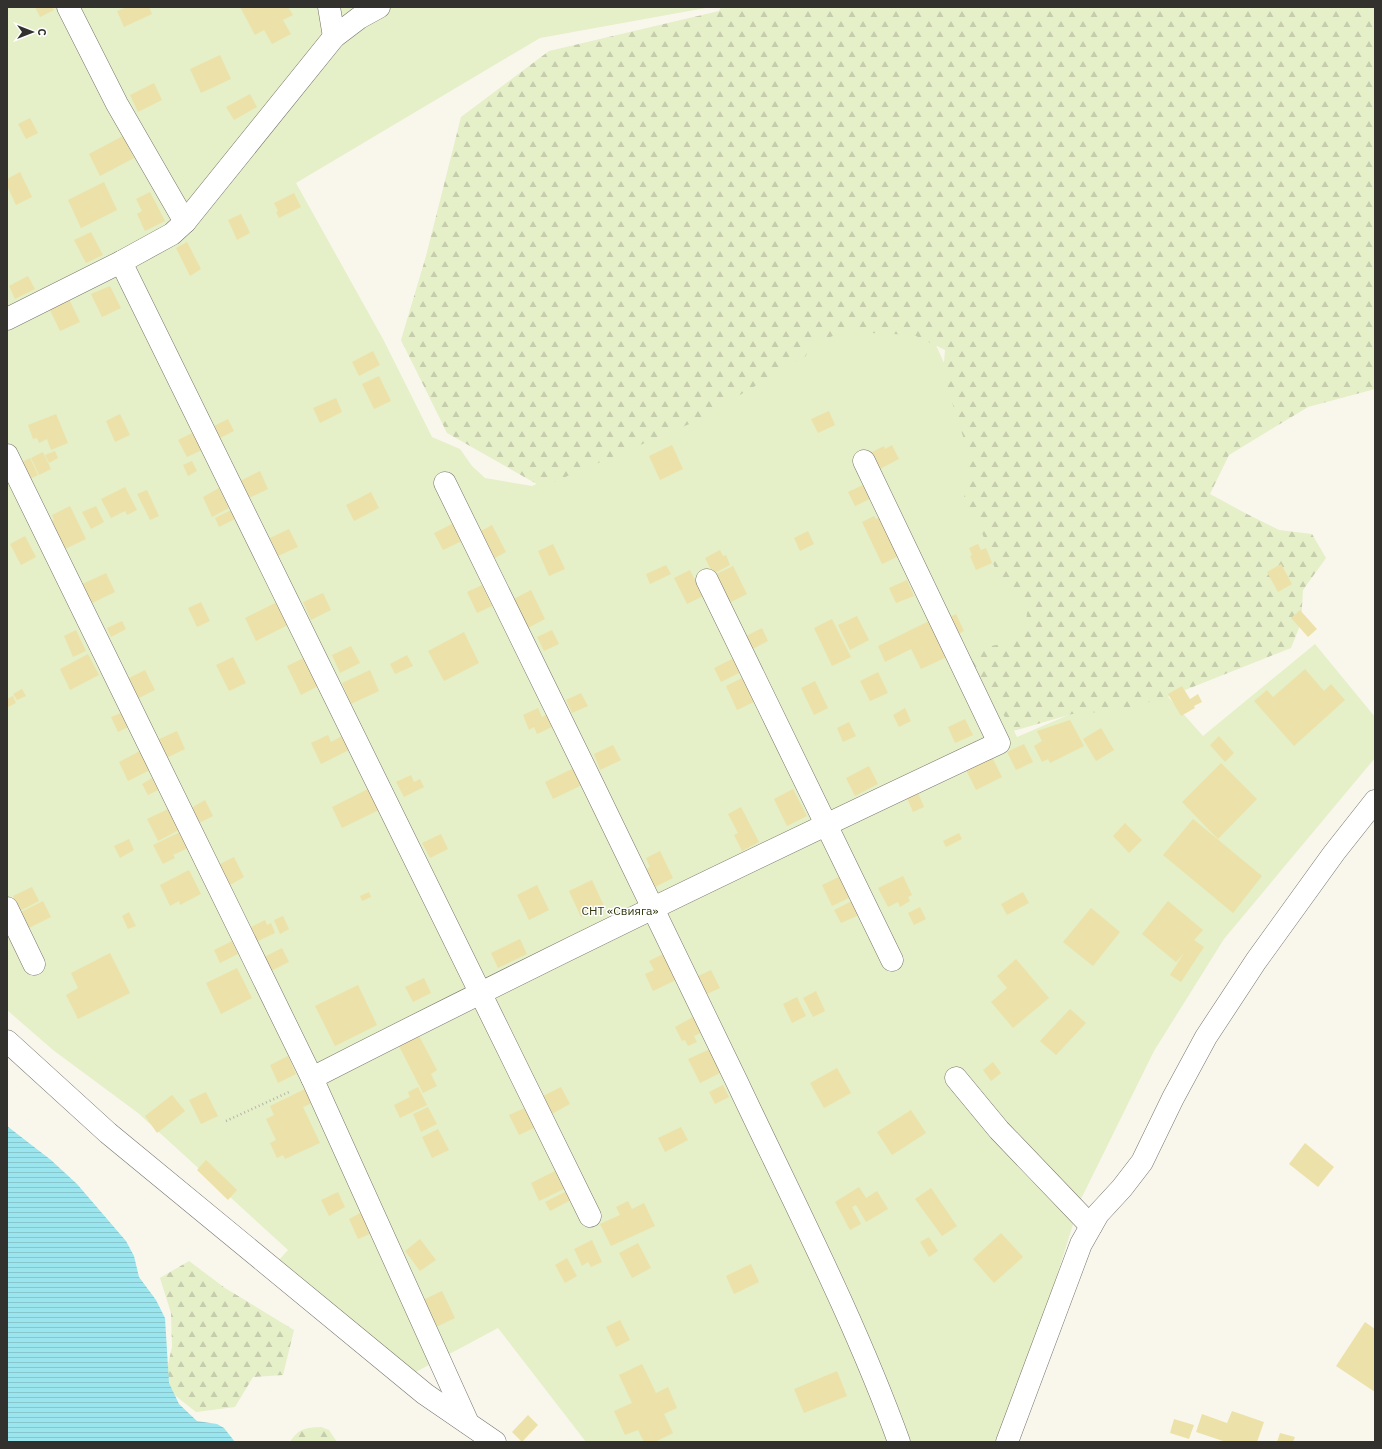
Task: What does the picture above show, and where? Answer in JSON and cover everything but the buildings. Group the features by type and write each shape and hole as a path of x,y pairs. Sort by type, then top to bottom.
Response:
{"lane":[{"path":"68,7 117,104 185,222"},
{"path":"329,7 334,36"},
{"path":"7,319 121,262 172,234 185,222 334,36 359,18 379,7"},
{"path":"121,262 590,1216"},
{"path":"7,455 312,1079 468,1424"},
{"path":"312,1079 479,992 826,824 1000,743 864,461"},
{"path":"445,482 653,908 848,1315 885,1403 899,1442"},
{"path":"707,580 892,960"},
{"path":"1007,1442 1081,1244 1091,1226 1098,1214 1122,1188 1142,1162 1202,1043 1256,962 1334,853 1375,801"},
{"path":"7,908 34,964"},
{"path":"7,1041 114,1138 425,1394 495,1442"},
{"path":"956,1078 1000,1130 1091,1226"}],"path":[{"path":"226,1121 312,1079"}],"green space":[{"name":"СНТ «Свияга»","path":"7,7 711,7 540,38 296,183 383,339 432,437 460,449 472,466 485,478 532,486 634,440 803,344 915,300 1064,622 981,662 1017,737 1080,710 1161,689 1203,736 1315,644 1375,717 1375,758 1224,939 1154,1051 1081,1199 1037,1339 995,1442 586,1442 498,1328 414,1373 279,1260 288,1250 138,1113 53,1050 7,1010"},
{"path":"721,7 1375,7 1375,389 1308,407 1229,455 1210,494 1279,530 1312,534 1326,558 1303,590 1301,623 1291,648 1165,698 1114,711 1072,714 1013,731 971,660 982,648 1024,639 1028,604 997,574 981,530 964,499 970,458 943,374 945,350 914,335 871,333 857,328 809,344 806,356 694,422 542,487 447,433 401,340 426,256 461,117 549,51 719,11"},
{"path":"189,1261 225,1288 294,1330 283,1375 253,1377 235,1407 196,1412 163,1386 172,1347 171,1313 160,1278"},
{"path":"321,1427 329,1430 337,1442 290,1442 300,1431"}],"water":[{"path":"7,1126 51,1160 77,1184 126,1241 134,1256 139,1277 156,1300 165,1318 169,1383 179,1404 197,1421 217,1424 224,1428 235,1442 7,1442"}]}
